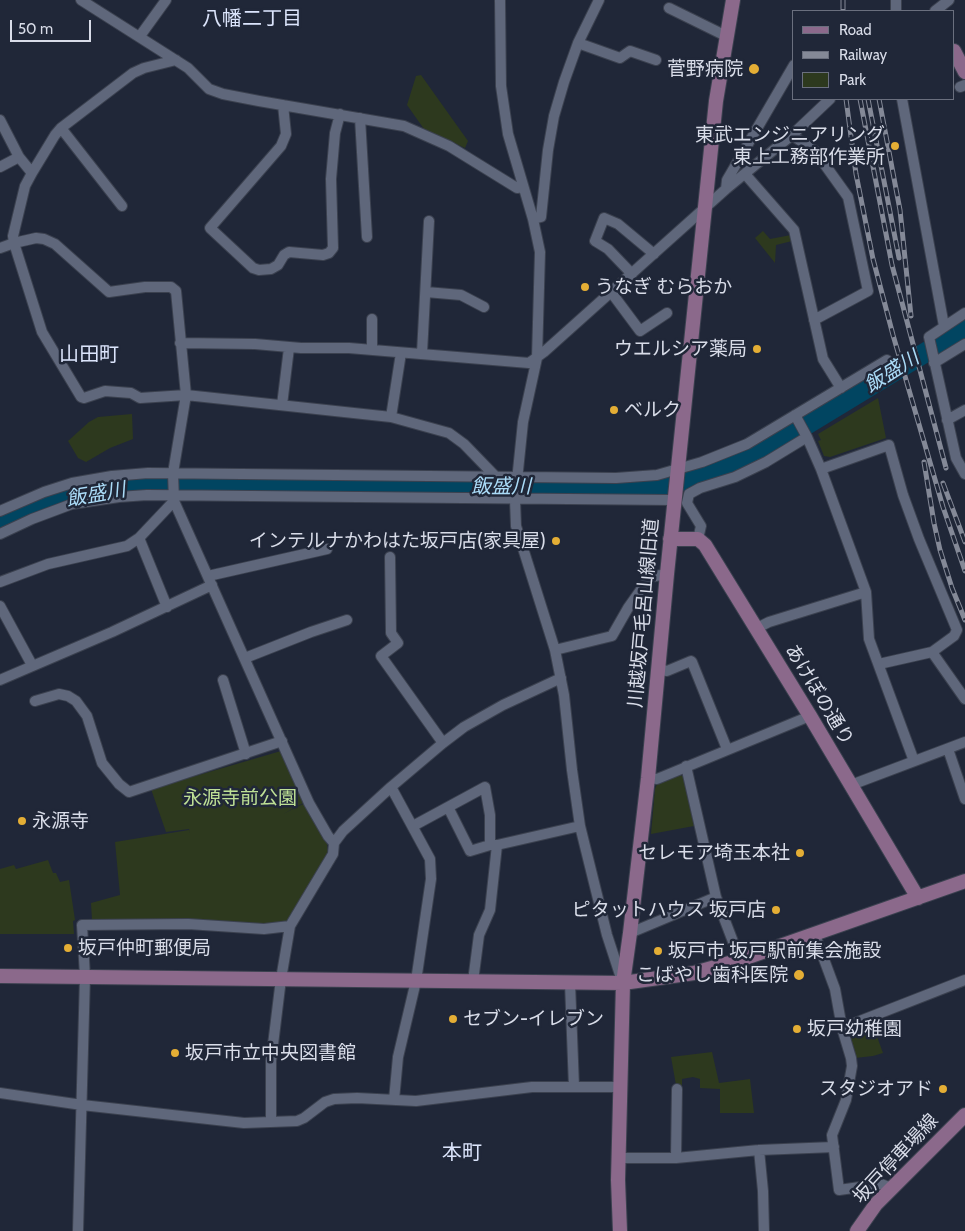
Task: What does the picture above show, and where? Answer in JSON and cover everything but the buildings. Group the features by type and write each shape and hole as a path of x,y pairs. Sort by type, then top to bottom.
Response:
{"street":[{"path":"81,0 188,68 209,89 223,94 404,126 449,146 517,188 523,187"},
{"path":"140,36 166,0"},
{"path":"500,0 501,86 508,134 534,219 540,252 537,358 523,422 515,499 516,526 555,650 561,678 580,826 607,934 623,983"},
{"path":"534,219 541,217 548,150 554,116 564,82 578,43 599,0"},
{"name":"川越坂戸毛呂山線旧道","path":"620,1231 619,1158 623,983 648,778 670,539 716,101 733,0"},
{"path":"936,10 949,0"},
{"path":"669,8 726,36"},
{"path":"578,43 620,58 630,51 656,60"},
{"path":"955,53 965,72"},
{"path":"176,60 144,68 134,73 61,128 32,172 26,186 13,236 14,243 42,332 81,397 84,398 104,391 131,393 140,398 186,395 391,417 449,433 468,447 496,477"},
{"path":"726,189 727,180 792,68"},
{"path":"180,343 255,344 289,348 372,350 529,363 612,292 726,189 792,135 829,100"},
{"path":"902,100 944,326"},
{"path":"283,105 286,134 281,146 210,228 253,268 259,270 278,265 284,255 289,252 324,256 333,248 331,172 335,133 340,114"},
{"path":"360,118 367,237"},
{"path":"0,120 19,157 32,172"},
{"path":"61,128 122,206"},
{"path":"792,135 815,152 848,198 868,291 814,320"},
{"path":"0,166 19,157"},
{"path":"745,174 794,230 823,359 842,388"},
{"path":"632,274 608,248 595,241 604,218 618,224 654,254"},
{"path":"422,353 428,221"},
{"path":"0,248 36,238 44,239 55,244 109,292 145,287 174,288 176,292 186,395 173,473 174,498 310,803 328,836 334,843"},
{"path":"426,292 461,295 484,307"},
{"path":"612,292 640,331 666,313"},
{"path":"965,313 929,337 956,458 965,474"},
{"path":"372,319 372,350"},
{"path":"934,360 965,344"},
{"path":"282,405 289,348"},
{"path":"391,417 401,353"},
{"path":"0,511 44,492 72,483 112,476 148,473 518,478 616,478 657,475 702,462 746,444 887,360"},
{"path":"947,420 965,410"},
{"path":"795,416 807,436 821,469 866,592 869,638 914,761"},
{"path":"670,539 698,539 701,526 687,503 689,494 700,488 735,477 766,462 807,436"},
{"path":"821,469 889,445 902,495 957,630 954,636 932,652 879,664"},
{"path":"0,534 32,518 72,504 119,497 515,499 675,497"},
{"path":"0,582 48,564 127,546 139,538 174,498"},
{"path":"139,538 167,607"},
{"name":"あけぼの通り","path":"698,539 705,545 757,628 918,898"},
{"path":"0,680 167,607 210,581 326,549"},
{"path":"390,557 391,633 398,643 381,656 443,743"},
{"path":"555,650 612,636 628,608 650,577 667,574"},
{"path":"757,628 769,622 866,592"},
{"path":"0,606 32,665"},
{"path":"245,658 347,620"},
{"path":"932,652 965,700"},
{"path":"658,669 667,671 692,662 727,749"},
{"path":"271,1121 271,1061 281,979 290,926 333,854 334,843 343,831 391,787 464,727 503,705 561,678"},
{"path":"223,680 246,754"},
{"path":"34,701 59,694 68,696 76,701 87,716 102,763 119,784 129,792 282,741"},
{"path":"648,778 657,779 810,716"},
{"path":"851,785 965,742"},
{"path":"948,749 965,799"},
{"path":"686,766 716,897 740,960"},
{"path":"391,787 430,859 431,879 416,981 398,1057 394,1100"},
{"path":"413,826 485,788 494,845 490,910 479,935 473,981"},
{"path":"448,806 470,852 580,826"},
{"path":"0,976 623,983 694,973 740,960 965,881"},
{"path":"607,934 629,940 716,897"},
{"path":"78,1231 84,976 82,925 188,924 264,929 290,926"},
{"path":"815,935 835,989 842,1028 850,1051 852,1066 846,1100 832,1135 839,1190 881,1184 891,1188"},
{"path":"842,1028 965,980"},
{"path":"570,983 574,1087"},
{"path":"0,1093 82,1105 244,1123 304,1118 325,1102 334,1099 357,1098 416,1101 532,1087 621,1088"},
{"path":"676,1158 677,1089"},
{"name":"坂戸停車場線","path":"857,1231 876,1204 965,1114"},
{"path":"619,1158 676,1158 759,1150 834,1147"},
{"path":"759,1150 764,1231"}],"green space":[{"path":"421,75 468,141 465,148 424,129 407,105 416,76"},
{"path":"763,231 770,239 791,235 792,241 776,245 775,263 755,238"},
{"path":"878,398 886,438 830,457 824,456 818,441 821,440 818,434"},
{"path":"132,414 133,439 110,448 86,462 78,458 68,441 89,422 98,417"},
{"name":"永源寺前公園","path":"281,751 305,802 283,814 305,803 327,844 328,852 289,921 282,924 260,925 92,920 91,903 120,895 115,842 189,830 190,833 189,829 166,832 151,789"},
{"path":"679,775 683,776 694,826 651,834 657,784"},
{"path":"48,860 53,873 56,873 60,882 69,880 75,920 73,921 74,934 0,934 0,869 14,865 16,869"},
{"path":"871,1020 883,1053 855,1058 855,1051 848,1033"},
{"path":"712,1052 719,1083 750,1079 754,1113 720,1113 720,1089 700,1088 700,1079 693,1077 682,1079 682,1086 676,1085 671,1057"}],"waterway":[{"name":"飯盛川","path":"0,523 39,507 65,499 88,494 138,488 213,486 618,488 665,486 730,467 760,453 941,343 965,326"}],"railway":[{"path":"843,0 843,10"},
{"path":"846,100 856,174 873,259 943,507 965,571"},
{"path":"860,100 892,265 946,468"},
{"path":"868,100 899,258"},
{"path":"879,100 900,210 911,316"},
{"path":"924,462 940,550 965,620"},
{"path":"943,483 965,542"}],"place":[{"name":"菅野病院","path":"754,69"},
{"name":"東武エンジニアリング 東上工務部作業所","path":"895,146"},
{"name":"うなぎ むらおか","path":"585,287"},
{"name":"ウエルシア薬局","path":"757,349"},
{"name":"ベルク","path":"614,410"},
{"name":"インテルナかわはた坂戸店(家具屋)","path":"556,541"},
{"name":"永源寺","path":"22,821"},
{"name":"セレモア埼玉本社","path":"800,853"},
{"name":"ピタットハウス 坂戸店","path":"776,910"},
{"name":"坂戸仲町郵便局","path":"68,948"},
{"name":"坂戸市 坂戸駅前集会施設","path":"658,951"},
{"name":"こばやし歯科医院","path":"799,975"},
{"name":"セブン-イレブン","path":"453,1019"},
{"name":"坂戸幼稚園","path":"797,1029"},
{"name":"坂戸市立中央図書館","path":"175,1053"},
{"name":"スタジオアド","path":"943,1089"}],"district":[{"name":"八幡二丁目","path":"252,19"},
{"name":"山田町","path":"89,355"},
{"name":"本町","path":"462,1153"}]}
